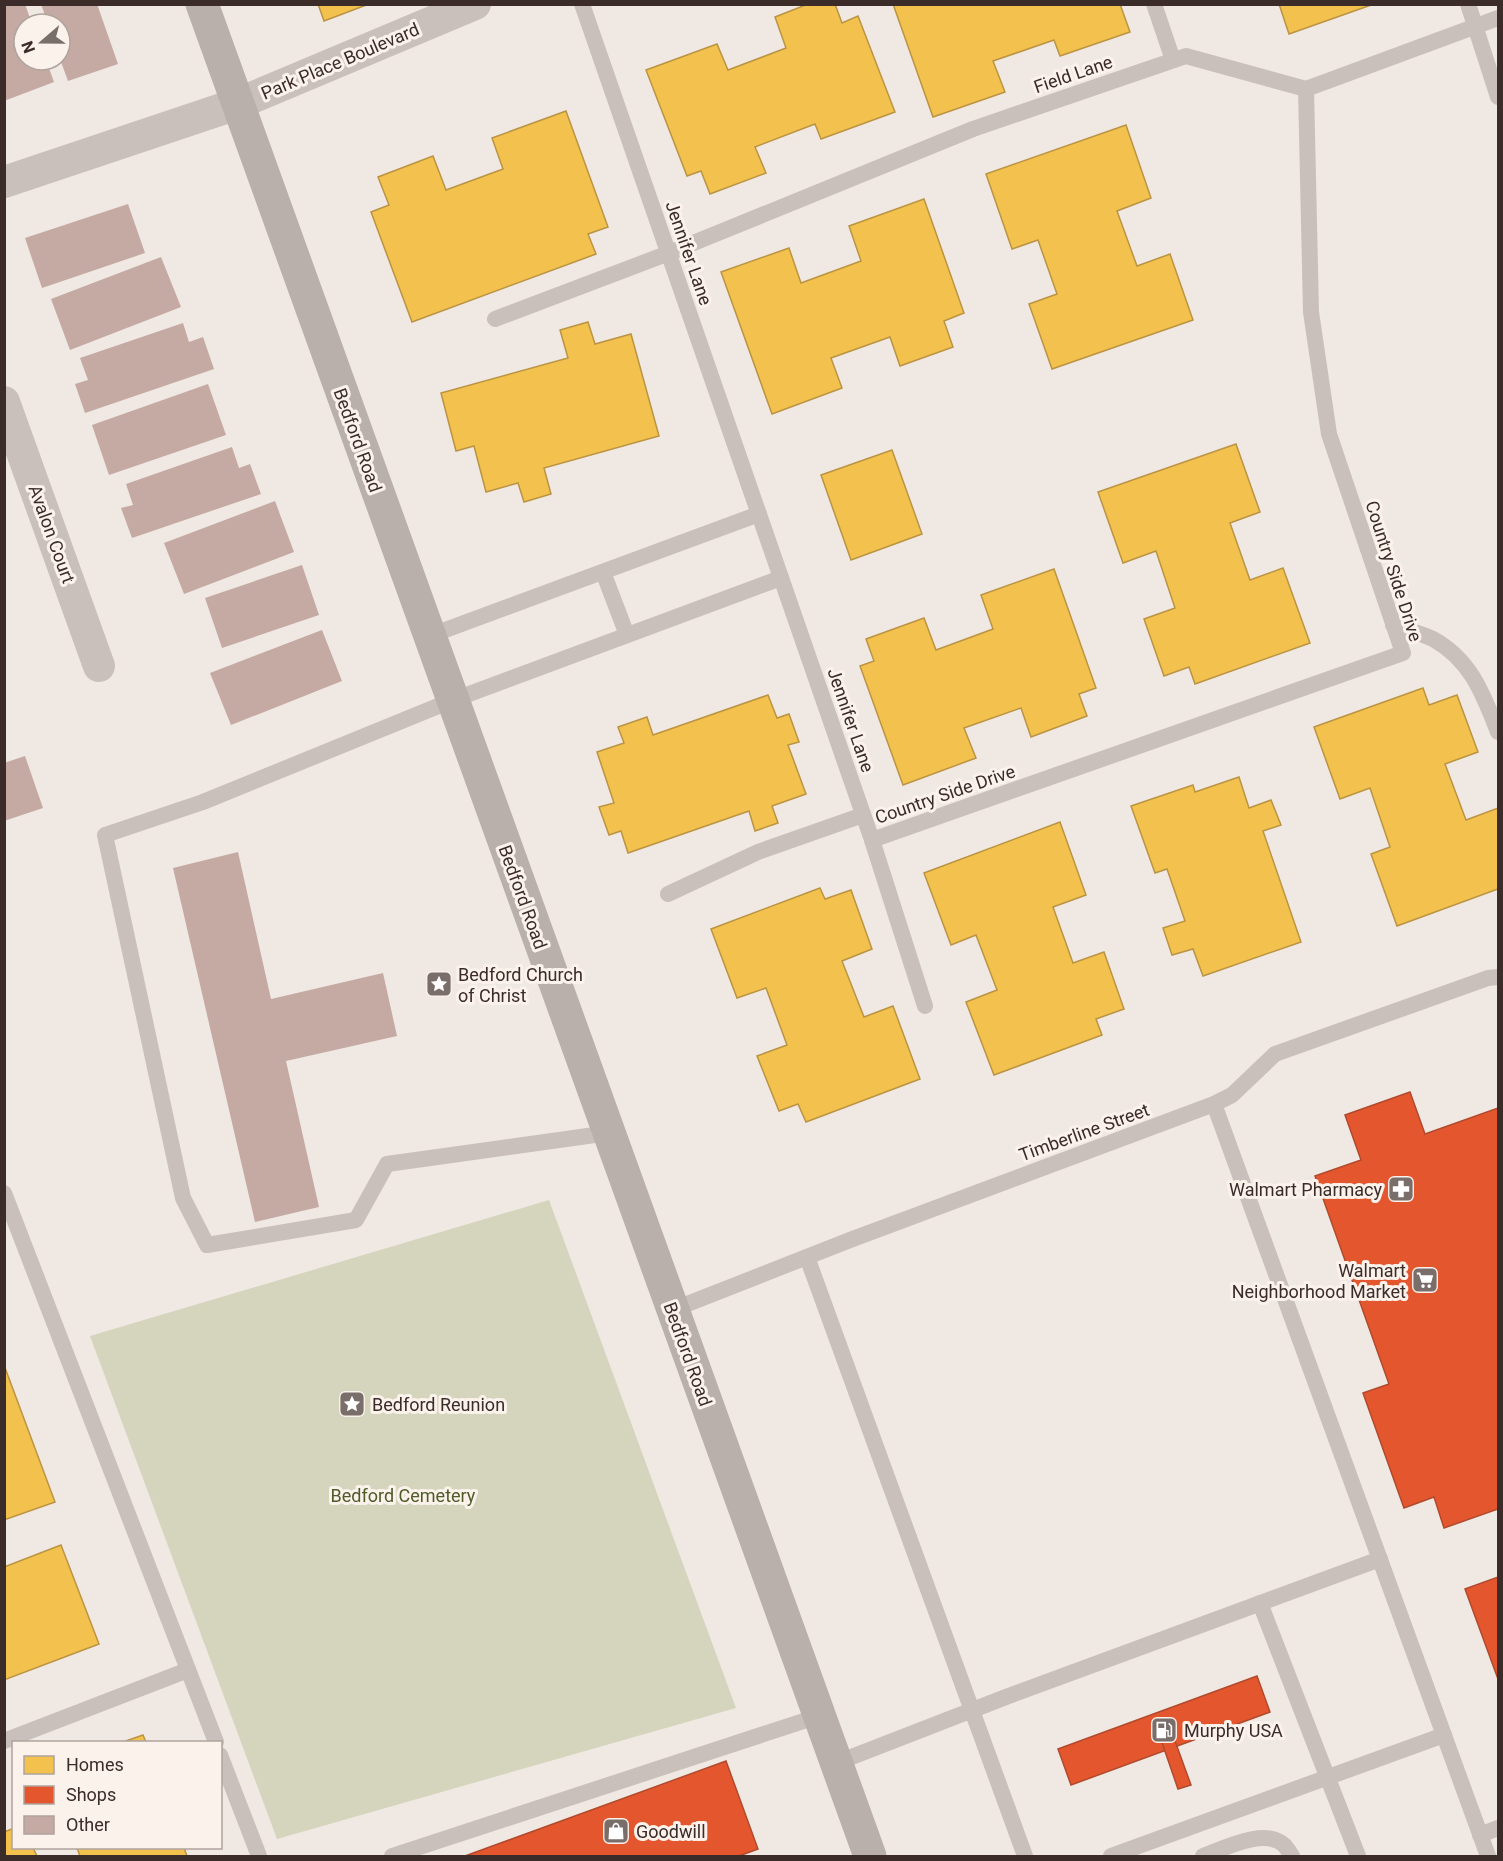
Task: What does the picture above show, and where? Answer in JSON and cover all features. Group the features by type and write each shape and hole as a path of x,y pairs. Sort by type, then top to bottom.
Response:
{"main road":[{"name":"Bedford Road","path":"202,4 870,1857"}],"street":[{"name":"Park Place Boulevard","path":"237,104 475,4"},
{"path":"4,182 237,104"},
{"name":"Avalon Court","path":"4,402 99,666"}],"lane":[{"name":"Jennifer Lane","path":"582,4 872,840 925,1006"},
{"path":"1154,4 1173,60"},
{"path":"1468,4 1477,26 1498,97"},
{"path":"1306,89 1498,18"},
{"name":"Field Lane","path":"495,319 669,253 973,129 1186,56 1306,89"},
{"name":"Country Side Drive","path":"872,840 1403,653 1329,434 1311,312 1306,89"},
{"path":"429,636 759,514"},
{"path":"603,572 627,635"},
{"path":"609,1133 387,1164 356,1220 207,1245 183,1198 105,835 203,802 453,700 781,578"},
{"path":"1393,626 1432,639 1461,660 1480,686 1498,732"},
{"path":"668,894 758,852 863,815"},
{"name":"Timberline Street","path":"672,1310 1214,1104 1232,1095 1275,1054 1488,978 1498,977"},
{"path":"1214,1104 1488,1857"},
{"path":"4,1193 215,1741"},
{"path":"807,1257 1025,1857"},
{"path":"836,1763 1380,1559"},
{"path":"1260,1603 1358,1857"},
{"path":"4,1741 188,1670"},
{"path":"392,1857 819,1716"},
{"path":"1111,1857 1444,1735"},
{"path":"222,1760 260,1857"},
{"path":"1480,1834 1498,1828"},
{"path":"1203,1857 1247,1840 1266,1837 1283,1843 1292,1857"}],"green space":[{"name":"Bedford Cemetery","path":"549,1200 736,1708 277,1839 90,1336"}],"building: Homes":[{"path":"318,4 369,4 324,21"},
{"path":"808,4 835,4 842,23 858,16 895,112 821,139 815,124 755,147 766,173 710,194 701,171 687,176 646,70 717,44 728,70 786,48 775,17"},
{"path":"893,4 1120,4 1130,32 1060,56 1054,40 993,61 1005,92 933,117"},
{"path":"1279,4 1374,4 1289,34"},
{"path":"566,111 608,227 588,234 596,254 412,322 371,212 389,205 378,177 433,156 446,190 503,169 492,138"},
{"path":"1126,125 1151,198 1117,211 1137,266 1170,254 1193,320 1052,369 1029,304 1057,294 1038,240 1012,249 986,174"},
{"path":"924,199 964,313 944,321 953,347 900,366 890,337 831,358 842,388 772,414 721,272 789,248 801,283 861,261 849,226"},
{"path":"588,322 595,344 631,334 659,436 544,468 551,494 524,502 518,483 486,492 474,446 456,451 441,393 568,358 560,330"},
{"path":"1236,444 1260,512 1230,523 1250,580 1283,568 1310,643 1195,684 1189,667 1164,676 1144,619 1175,608 1156,551 1123,563 1098,492"},
{"path":"892,450 922,534 851,560 821,475"},
{"path":"1054,569 1096,688 1079,694 1087,716 1031,737 1021,708 964,728 976,758 903,785 860,666 874,661 866,639 924,618 936,650 993,629 981,595"},
{"path":"1423,688 1429,705 1457,695 1478,752 1445,764 1466,820 1498,808 1498,889 1397,926 1371,854 1390,847 1370,788 1340,799 1314,727"},
{"path":"768,695 777,718 789,714 799,742 788,745 806,794 772,806 778,823 755,831 749,811 628,853 621,831 609,835 599,807 614,803 597,752 624,743 618,727 647,717 653,735"},
{"path":"1239,777 1249,808 1271,800 1281,825 1263,831 1301,942 1203,976 1193,949 1172,955 1163,928 1185,921 1167,869 1155,873 1131,806 1193,785 1195,792"},
{"path":"1060,822 1086,895 1053,907 1073,963 1104,952 1124,1009 1096,1019 1102,1035 994,1075 966,1002 997,990 976,935 951,945 924,873"},
{"path":"820,888 825,899 851,890 872,949 842,961 864,1017 893,1006 920,1079 806,1122 798,1104 779,1111 757,1056 787,1045 766,988 737,998 711,929"},
{"path":"4,1365 55,1502 4,1520"},
{"path":"61,1545 99,1644 4,1680 4,1567"},
{"path":"143,1735 146,1741 126,1741"},
{"path":"12,1829 12,1849 34,1849 37,1856 4,1856 4,1832"},
{"path":"77,1849 184,1849 187,1856 80,1856"}],"building: Shops":[{"name":"Walmart Neighborhood Market","path":"1410,1092 1425,1134 1498,1108 1498,1509 1444,1528 1434,1497 1404,1508 1363,1393 1389,1384 1315,1176 1361,1160 1345,1115"},
{"path":"1498,1577 1498,1679 1465,1589"},
{"name":"Murphy USA","path":"1257,1676 1270,1712 1071,1785 1058,1749"},
{"path":"1171,1730 1191,1785 1178,1789 1159,1734"},
{"path":"726,1761 758,1849 739,1856 465,1856"}],"building: Other":[{"path":"4,4 25,4 28,12 12,12 12,72 50,72 54,82 4,101"},
{"path":"41,4 97,4 118,64 68,81 65,72 72,72 72,12 44,12"},
{"path":"128,204 145,253 42,288 25,238"},
{"path":"161,257 181,307 70,350 51,299"},
{"path":"183,323 189,342 203,337 214,369 85,413 75,384 88,380 80,358"},
{"path":"208,384 226,435 109,475 92,425"},
{"path":"232,447 239,468 250,464 261,494 132,538 121,508 133,505 126,484"},
{"path":"275,501 294,552 184,594 164,543"},
{"path":"302,565 319,615 222,648 205,598"},
{"path":"322,630 342,681 231,725 210,673"},
{"path":"25,756 43,808 4,821 4,763"},
{"path":"238,852 271,999 383,973 397,1036 286,1061 319,1207 255,1222 173,868"}],"place":[{"name":"Bedford Church of Christ","path":"439,984"},
{"name":"Walmart Pharmacy","path":"1401,1189"},
{"name":"Walmart Neighborhood Market","path":"1425,1280"},
{"name":"Bedford Reunion","path":"352,1404"},
{"name":"Murphy USA","path":"1164,1730"},
{"name":"Goodwill","path":"616,1831"}]}
